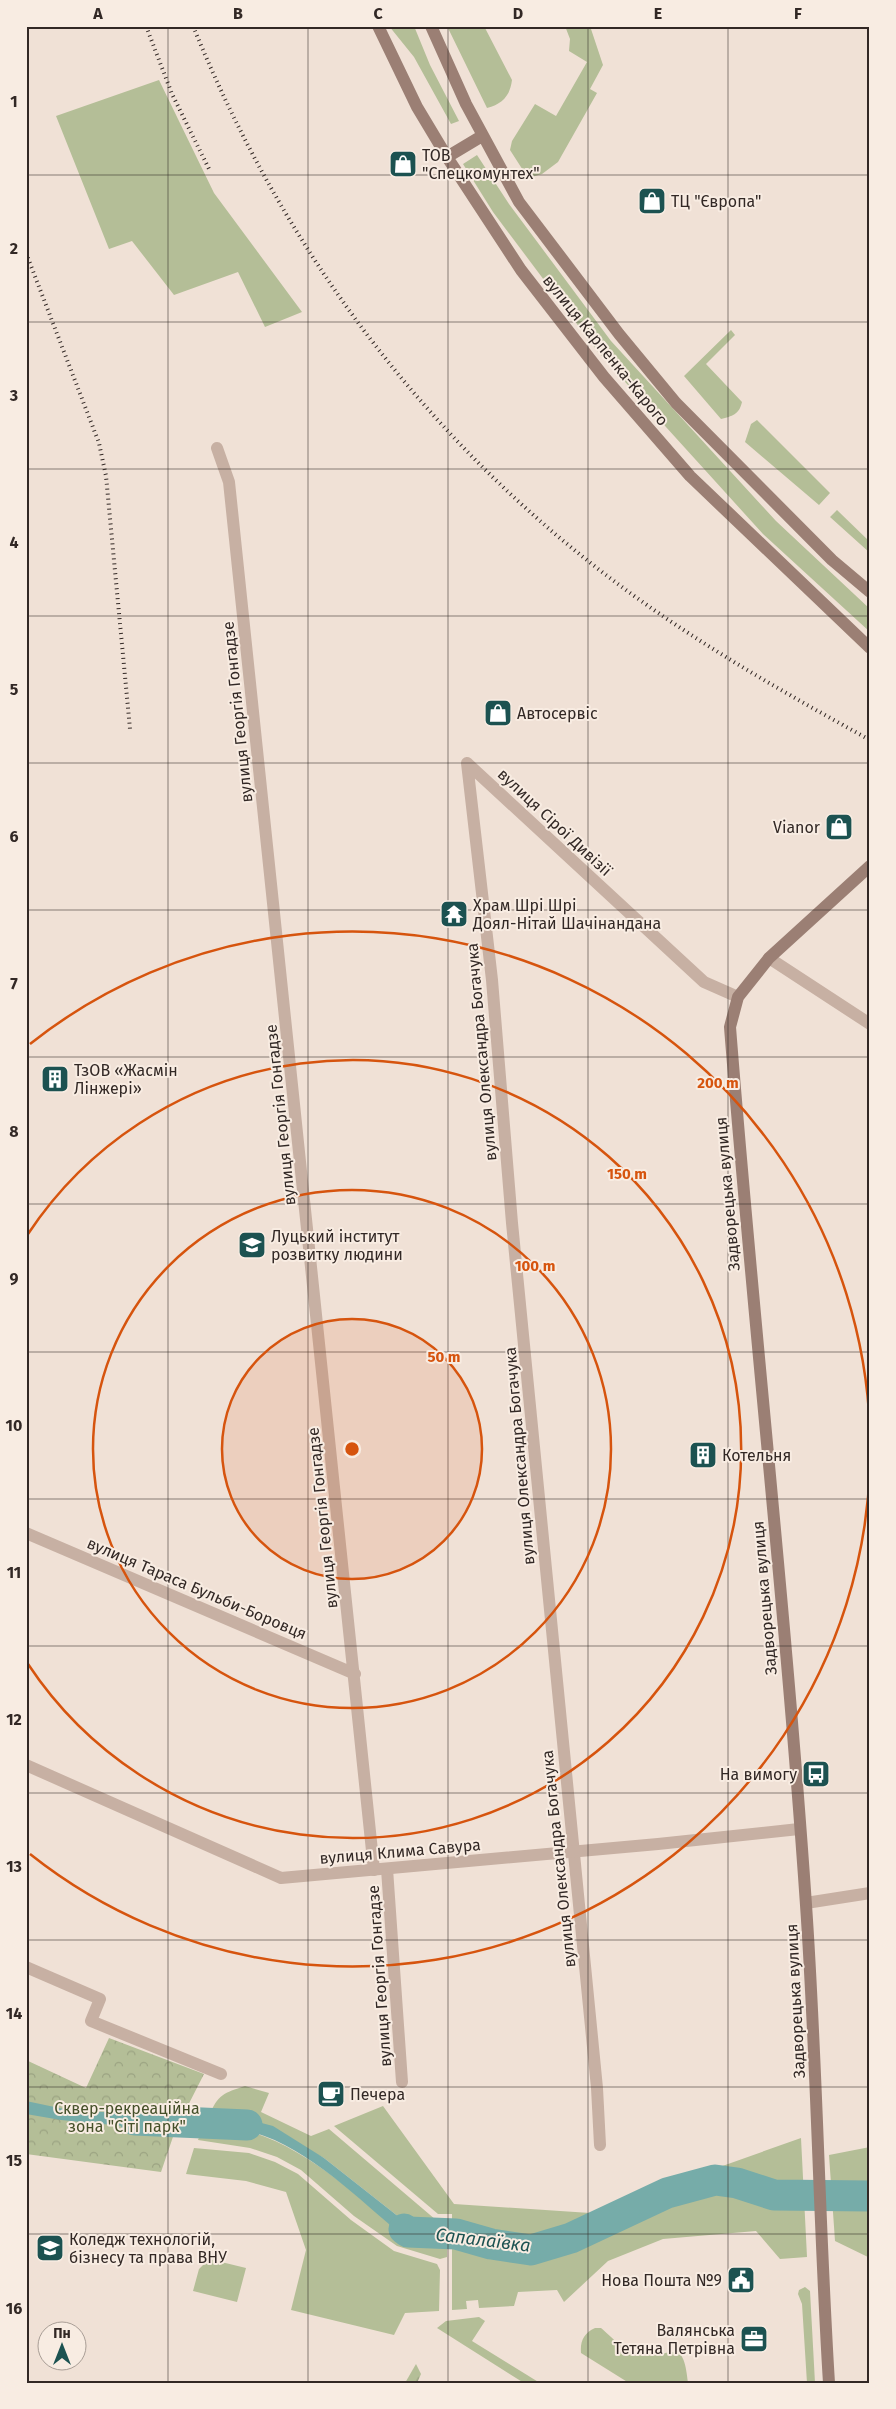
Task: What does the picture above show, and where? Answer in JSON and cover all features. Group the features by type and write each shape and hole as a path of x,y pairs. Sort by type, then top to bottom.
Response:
{"main road":[{"name":"вулиця Карпенка-Карого","path":"378,26 417,107 447,157 521,270 604,377 690,476 870,648"},
{"name":"вулиця Карпенка-Карого","path":"431,26 482,136 519,202 618,334 676,403 832,560 870,592"},
{"path":"447,157 482,136"},
{"name":"Задворецька вулиця","path":"829,2383 820,2234 817,2097 806,1903 789,1687 730,1027 738,997 769,958 870,866"}],"street":[{"name":"вулиця Георгія Гонгадзе","path":"217,448 229,482 374,1870"},
{"name":"вулиця Сірої Дивізії","path":"467,763 704,982 738,997"},
{"name":"вулиця Олександра Богачука","path":"467,763 492,980 513,1233 597,2088 600,2145"},
{"path":"769,958 870,1024"},
{"name":"вулиця Тараса Бульби-Боровця","path":"26,1533 355,1674"},
{"name":"вулиця Клима Савура","path":"26,1765 281,1878 573,1852 800,1829"},
{"name":"вулиця Георгія Гонгадзе","path":"387,1869 402,2082"},
{"path":"806,1903 870,1893"},
{"path":"26,1967 100,1999 91,2021 221,2074"}],"green space":[{"path":"389,26 414,26 430,65 459,121 451,124 414,57"},
{"path":"447,26 484,26 512,80 507,95 501,102 487,108"},
{"path":"565,26 590,26 603,65 590,89 597,93 558,162 542,174 528,178 510,150 512,141 535,104 556,116 587,62 569,51 570,39"},
{"path":"159,80 214,193 302,312 265,327 238,272 174,295 132,241 109,249 56,116"},
{"path":"477,155 509,204 611,341 776,521 870,609 870,632 763,534 598,352 493,212 463,164"},
{"path":"731,330 735,335 706,364 742,402 737,412 732,416 721,419 684,376"},
{"path":"757,420 830,493 819,505 745,442 751,424"},
{"path":"837,510 870,542 870,553 830,517"},
{"name":"Сквер-рекреаційна зона \"Сіті парк\"","path":"109,2038 204,2074 175,2131 161,2172 26,2154 26,2060 86,2088"},
{"path":"245,2086 269,2093 261,2112 311,2136 329,2129 436,2220 446,2222 446,2228 422,2227 404,2221 324,2158 250,2120 209,2116 215,2103 222,2095"},
{"path":"383,2106 454,2204 590,2213 801,2138 807,2257 780,2259 756,2231 663,2239 608,2261 564,2302 557,2290 518,2292 514,2306 479,2308 478,2300 466,2301 467,2309 452,2310 452,2214 438,2214 334,2126"},
{"path":"236,2128 284,2145 307,2159 352,2190 413,2240 447,2239 447,2257 440,2259 397,2246 354,2216 301,2170 277,2157 250,2148 198,2140 202,2129"},
{"path":"870,2147 870,2258 835,2241 829,2155"},
{"path":"194,2148 249,2153 275,2162 298,2174 351,2220 394,2251 437,2264 440,2270 439,2311 405,2313 394,2335 291,2310 306,2250 286,2192 246,2181 186,2174"},
{"path":"209,2259 246,2268 237,2302 193,2291 199,2269"},
{"path":"805,2287 810,2291 815,2383 807,2383 802,2304 798,2294 799,2290"},
{"path":"479,2317 485,2321 472,2341 540,2383 524,2383 437,2328 446,2321"},
{"path":"595,2328 601,2328 634,2354 651,2355 674,2352 679,2354 686,2368 688,2383 629,2383 581,2353 581,2345 584,2338 588,2332"},
{"path":"416,2364 421,2374 417,2383 405,2383"}],"water":[{"path":"26,2101 64,2109 182,2118 175,2131 61,2120 26,2114"},
{"path":"209,2116 250,2120 273,2126 324,2158 404,2221 422,2227 446,2228 447,2239 413,2240 403,2236 330,2175 290,2148 248,2131 202,2129"}],"waterway":[{"name":"Сапалаївка","path":"135,2120 247,2125"},
{"name":"Сапалаївка","path":"404,2229 408,2232 456,2234 491,2244 531,2250 571,2238 667,2193 715,2180 737,2183 774,2195 870,2196"}],"railway":[{"path":"146,26 172,94 209,169"},
{"path":"193,26 231,111 273,192 321,270 374,344 432,414 495,480 563,541 637,598 665,618 751,672 870,740"},
{"path":"26,253 99,443 106,476 130,729"}],"place":[{"name":"ТОВ \"Спецкомунтех\"","path":"403,164"},
{"name":"ТЦ \"Європа\"","path":"652,201"},
{"name":"Автосервіс","path":"498,713"},
{"name":"Vianor","path":"839,827"},
{"name":"Храм Шрі Шрі Доял-Нітай Шачінандана","path":"454,914"},
{"name":"ТзОВ «Жасмін Лінжері»","path":"55,1079"},
{"name":"Луцький інститут розвитку людини","path":"252,1245"},
{"name":"Котельня","path":"703,1455"},
{"name":"На вимогу","path":"816,1774"},
{"name":"Печера","path":"331,2094"},
{"name":"Коледж технологій, бізнесу та права ВНУ","path":"50,2248"},
{"name":"Нова Пошта №9","path":"741,2280"},
{"name":"Валянська Тетяна Петрівна","path":"754,2339"}]}
